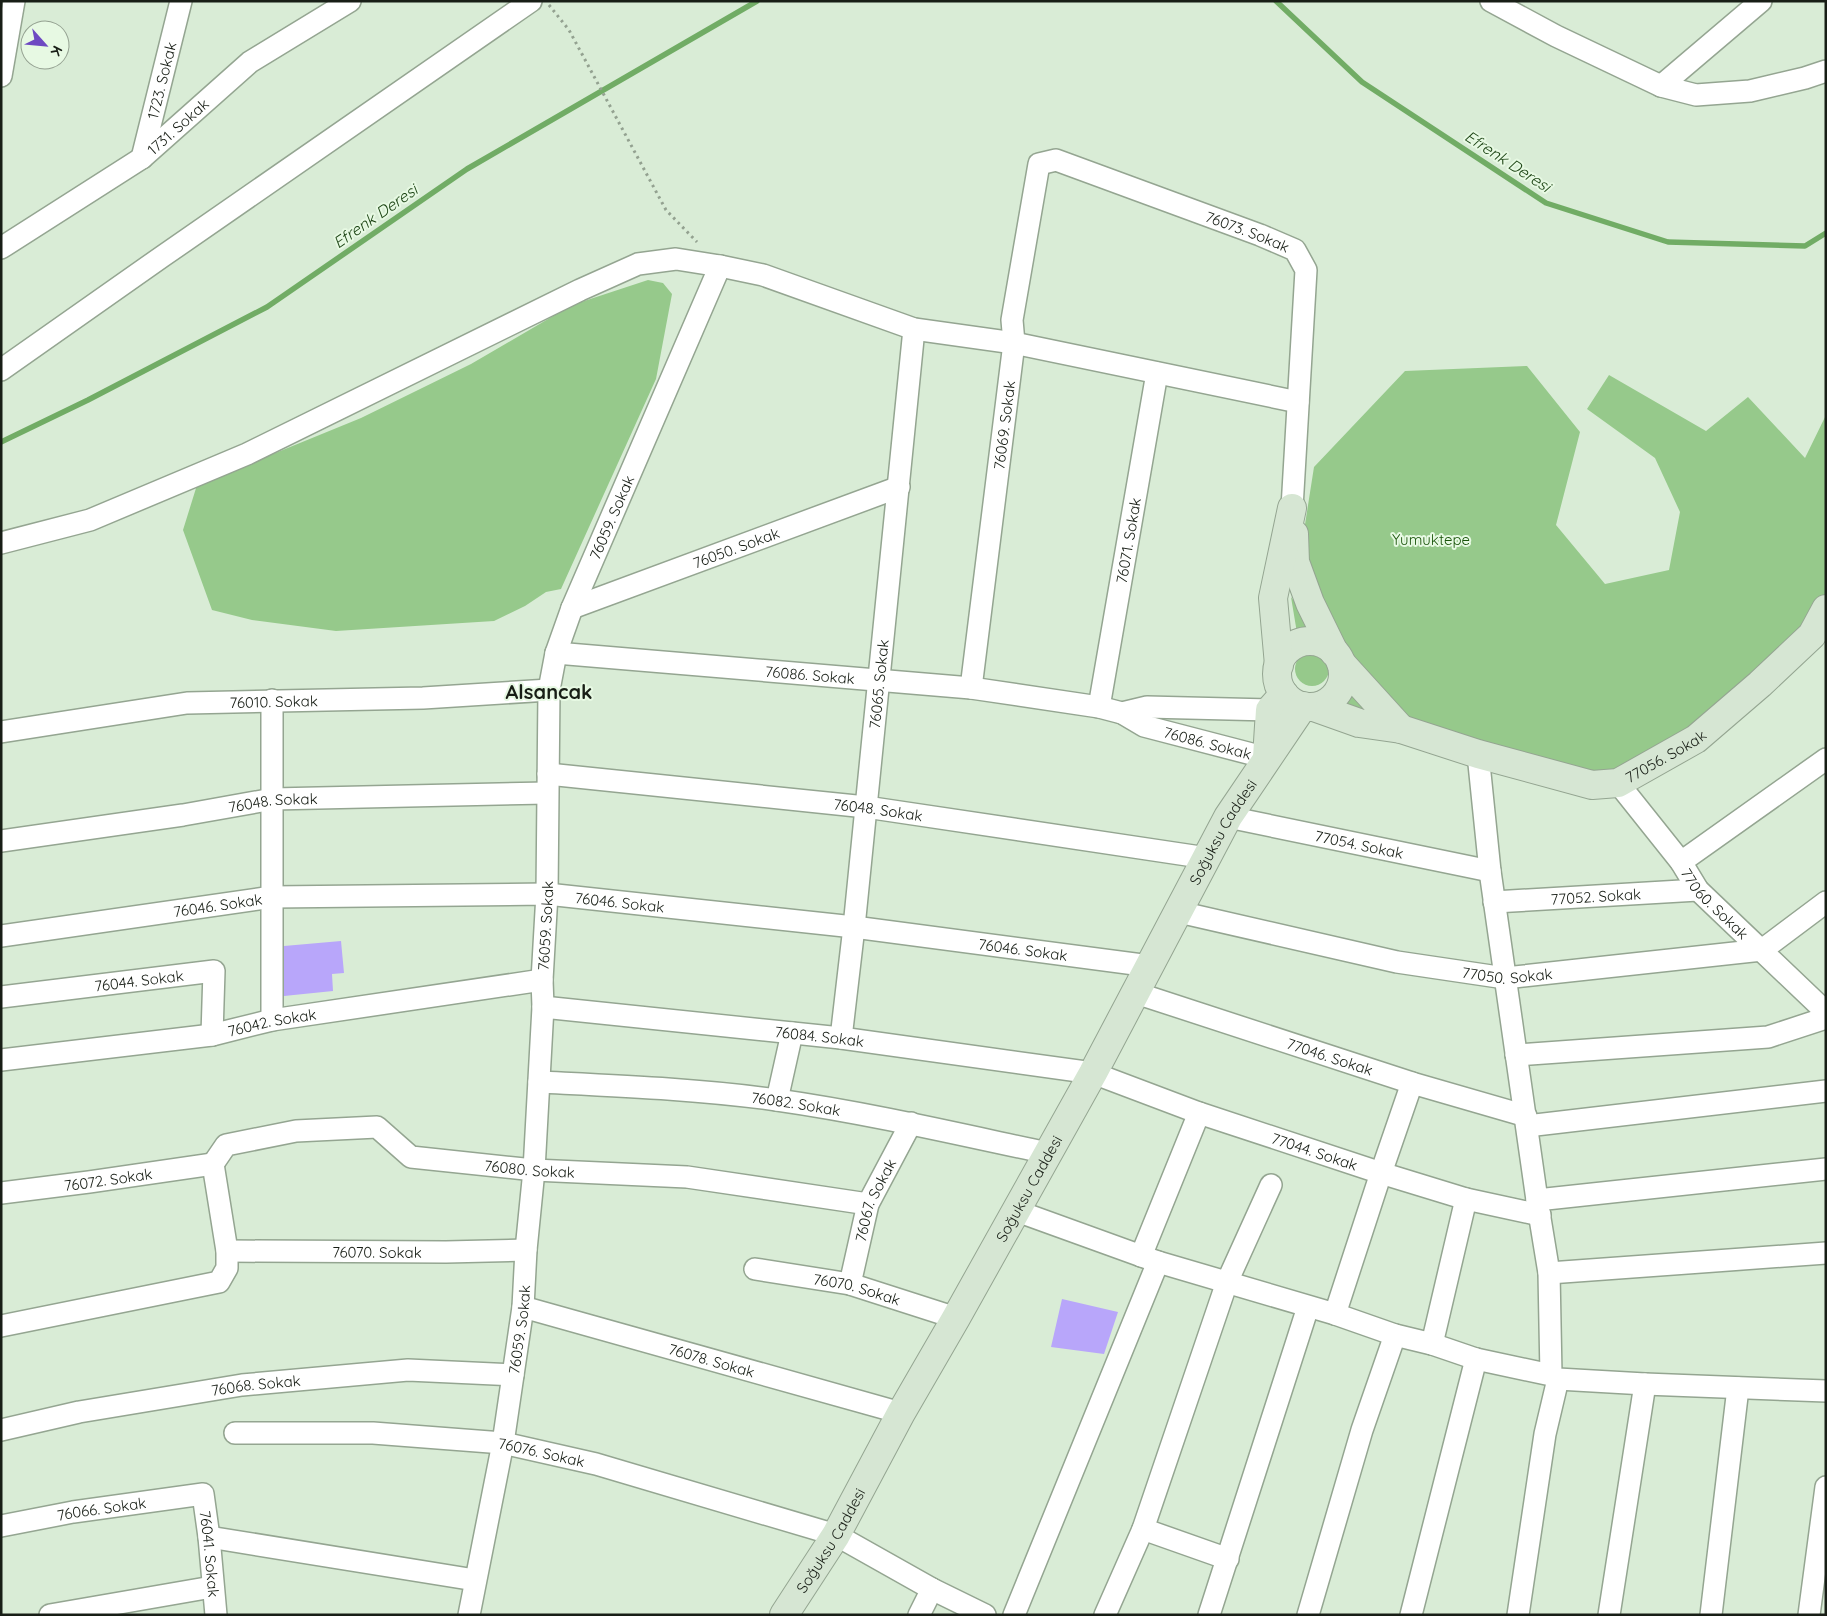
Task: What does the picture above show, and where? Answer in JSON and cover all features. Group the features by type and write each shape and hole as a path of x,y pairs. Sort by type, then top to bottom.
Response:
{"street":[{"path":"1,76 14,1"},
{"name":"1723. Sokak","path":"142,158 181,1"},
{"name":"1731. Sokak","path":"1,248 142,158 250,62 350,1"},
{"path":"1,370 531,1"},
{"path":"1490,1 1556,36 1661,86 1696,95 1750,91 1826,72"},
{"path":"1661,86 1761,1"},
{"name":"76073. Sokak","path":"1039,164 1056,160 1294,250 1306,270 1292,508"},
{"name":"76069. Sokak","path":"971,688 1014,343 1012,320 1039,164"},
{"path":"1,543 90,520 247,454 580,290 638,264 676,259 763,275 914,329 1014,343 1298,402"},
{"name":"76059. Sokak","path":"469,1615 503,1443 524,1307 526,1250 534,1170 543,1007 542,980 547,894 549,690 556,653 572,608 720,266"},
{"name":"76065. Sokak","path":"841,1038 880,679 914,329"},
{"name":"76071. Sokak","path":"1099,707 1157,374"},
{"name":"76050. Sokak","path":"572,608 899,487"},
{"path":"1292,508 1295,562 1310,603 1338,657 1343,675 1340,687 1334,697 1325,703 1293,704"},
{"path":"1292,508 1272,598 1279,664 1277,675 1279,685 1293,704"},
{"name":"77056. Sokak","path":"1293,704 1360,723 1401,729 1478,754 1592,785 1618,783 1696,738 1760,684 1819,638 1826,609"},
{"path":"1279,664 1287,652 1300,643 1324,644 1338,657 1401,729"},
{"name":"76086. Sokak","path":"556,653 971,688 1099,707 1122,713 1144,726 1267,758"},
{"name":"76010. Sokak","path":"1,732 186,703 423,698 549,690"},
{"path":"272,700 272,1020"},
{"path":"1267,758 1293,704"},
{"name":"76086. Sokak","path":"1122,713 1147,707 1293,704"},
{"path":"1478,754 1494,902 1549,1273 1555,1377 1518,1615"},
{"name":"Soğuksu Caddesi","path":"784,1615 836,1534 901,1413 1094,1074 1228,817 1267,758"},
{"path":"1681,862 1826,759"},
{"name":"76048. Sokak","path":"1,841 183,815 273,799 547,783 866,807 1207,858"},
{"name":"77060. Sokak","path":"1618,783 1681,862 1698,890 1826,1012"},
{"name":"77054. Sokak","path":"1228,817 1490,871"},
{"name":"77052. Sokak","path":"1494,902 1698,890"},
{"name":"76046. Sokak","path":"1,936 272,897 547,894 854,927 1150,966"},
{"path":"1762,950 1826,902"},
{"name":"77050. Sokak","path":"1179,912 1397,962 1505,978 1762,950"},
{"name":"76044. Sokak","path":"1,997 214,971 212,1035"},
{"name":"76042. Sokak","path":"1,1060 212,1035 272,1020 542,980"},
{"name":"77046. Sokak","path":"1136,993 1526,1121"},
{"name":"76084. Sokak","path":"543,1007 841,1038 1094,1074"},
{"path":"1516,1055 1768,1037 1826,1018"},
{"path":"777,1100 792,1033"},
{"name":"77044. Sokak","path":"1094,1074 1199,1113 1466,1199 1538,1207 1826,1169"},
{"name":"76082. Sokak","path":"539,1082 688,1090 777,1100 911,1123 1047,1154"},
{"path":"1335,1314 1412,1083"},
{"path":"1526,1121 1826,1092"},
{"path":"1014,1615 1150,1259 1199,1113"},
{"name":"76067. Sokak","path":"850,1284 868,1204 911,1123"},
{"name":"76080. Sokak","path":"213,1164 226,1145 296,1132 377,1127 411,1157 534,1170 687,1177 868,1204"},
{"path":"1,1326 219,1282 227,1268 227,1251 213,1164"},
{"name":"76072. Sokak","path":"1,1193 213,1164"},
{"path":"1105,1615 1143,1529 1227,1282 1270,1185"},
{"path":"1432,1344 1466,1199"},
{"path":"1017,1211 1150,1259 1335,1314 1395,1335 1432,1344 1476,1360 1555,1377 1645,1384 1826,1391"},
{"name":"76070. Sokak","path":"227,1251 446,1252 526,1250"},
{"path":"1549,1273 1826,1252"},
{"name":"76070. Sokak","path":"755,1269 850,1284 956,1318"},
{"name":"76078. Sokak","path":"524,1307 901,1413"},
{"path":"1209,1615 1308,1307"},
{"path":"1308,1615 1362,1430 1395,1335"},
{"path":"1412,1615 1476,1360"},
{"name":"76068. Sokak","path":"1,1430 79,1412 242,1385 408,1370 513,1375"},
{"path":"1609,1615 1645,1384"},
{"path":"1711,1615 1738,1388"},
{"name":"76076. Sokak","path":"235,1433 373,1432 503,1443 596,1464 836,1534 932,1589 985,1615"},
{"path":"1809,1615 1826,1487"},
{"name":"76066. Sokak","path":"1,1526 73,1512 203,1494"},
{"name":"76041. Sokak","path":"203,1494 216,1615"},
{"path":"1143,1529 1228,1559"},
{"path":"209,1537 475,1580"},
{"path":"50,1615 212,1587"},
{"path":"919,1615 932,1589"}],"path":[{"path":"546,1 569,30 666,210 720,266"}],"green space":[{"path":"648,280 663,283 672,294 656,379 561,589 546,592 525,606 494,621 336,631 252,620 212,610 183,530 197,485 361,418 471,364 572,305"},
{"name":"Yumuktepe","path":"1527,366 1580,432 1556,525 1605,584 1669,570 1680,512 1655,458 1587,409 1609,375 1706,431 1748,397 1805,458 1826,415 1826,592 1811,617 1716,713 1619,772 1584,774 1398,715 1334,642 1301,550 1314,467 1405,371"},
{"path":"1291,597 1315,630 1297,633"},
{"path":"1312,652 1319,653 1324,657 1328,662 1328,676 1324,681 1319,685 1312,686 1305,685 1300,681 1296,676 1295,669 1296,662 1300,657 1305,653"},
{"path":"1350,683 1374,711 1338,703"}],"building":[{"path":"341,941 344,973 332,974 333,991 284,996 284,946"},
{"path":"1062,1299 1118,1312 1104,1354 1051,1347"}],"waterway":[{"name":"Efrenk Deresi","path":"1,442 88,400 267,307 467,169 757,1"},
{"name":"Efrenk Deresi","path":"1276,1 1362,82 1546,203 1668,242 1805,246 1826,233"}],"district":[{"name":"Alsancak","path":"549,691"}]}
